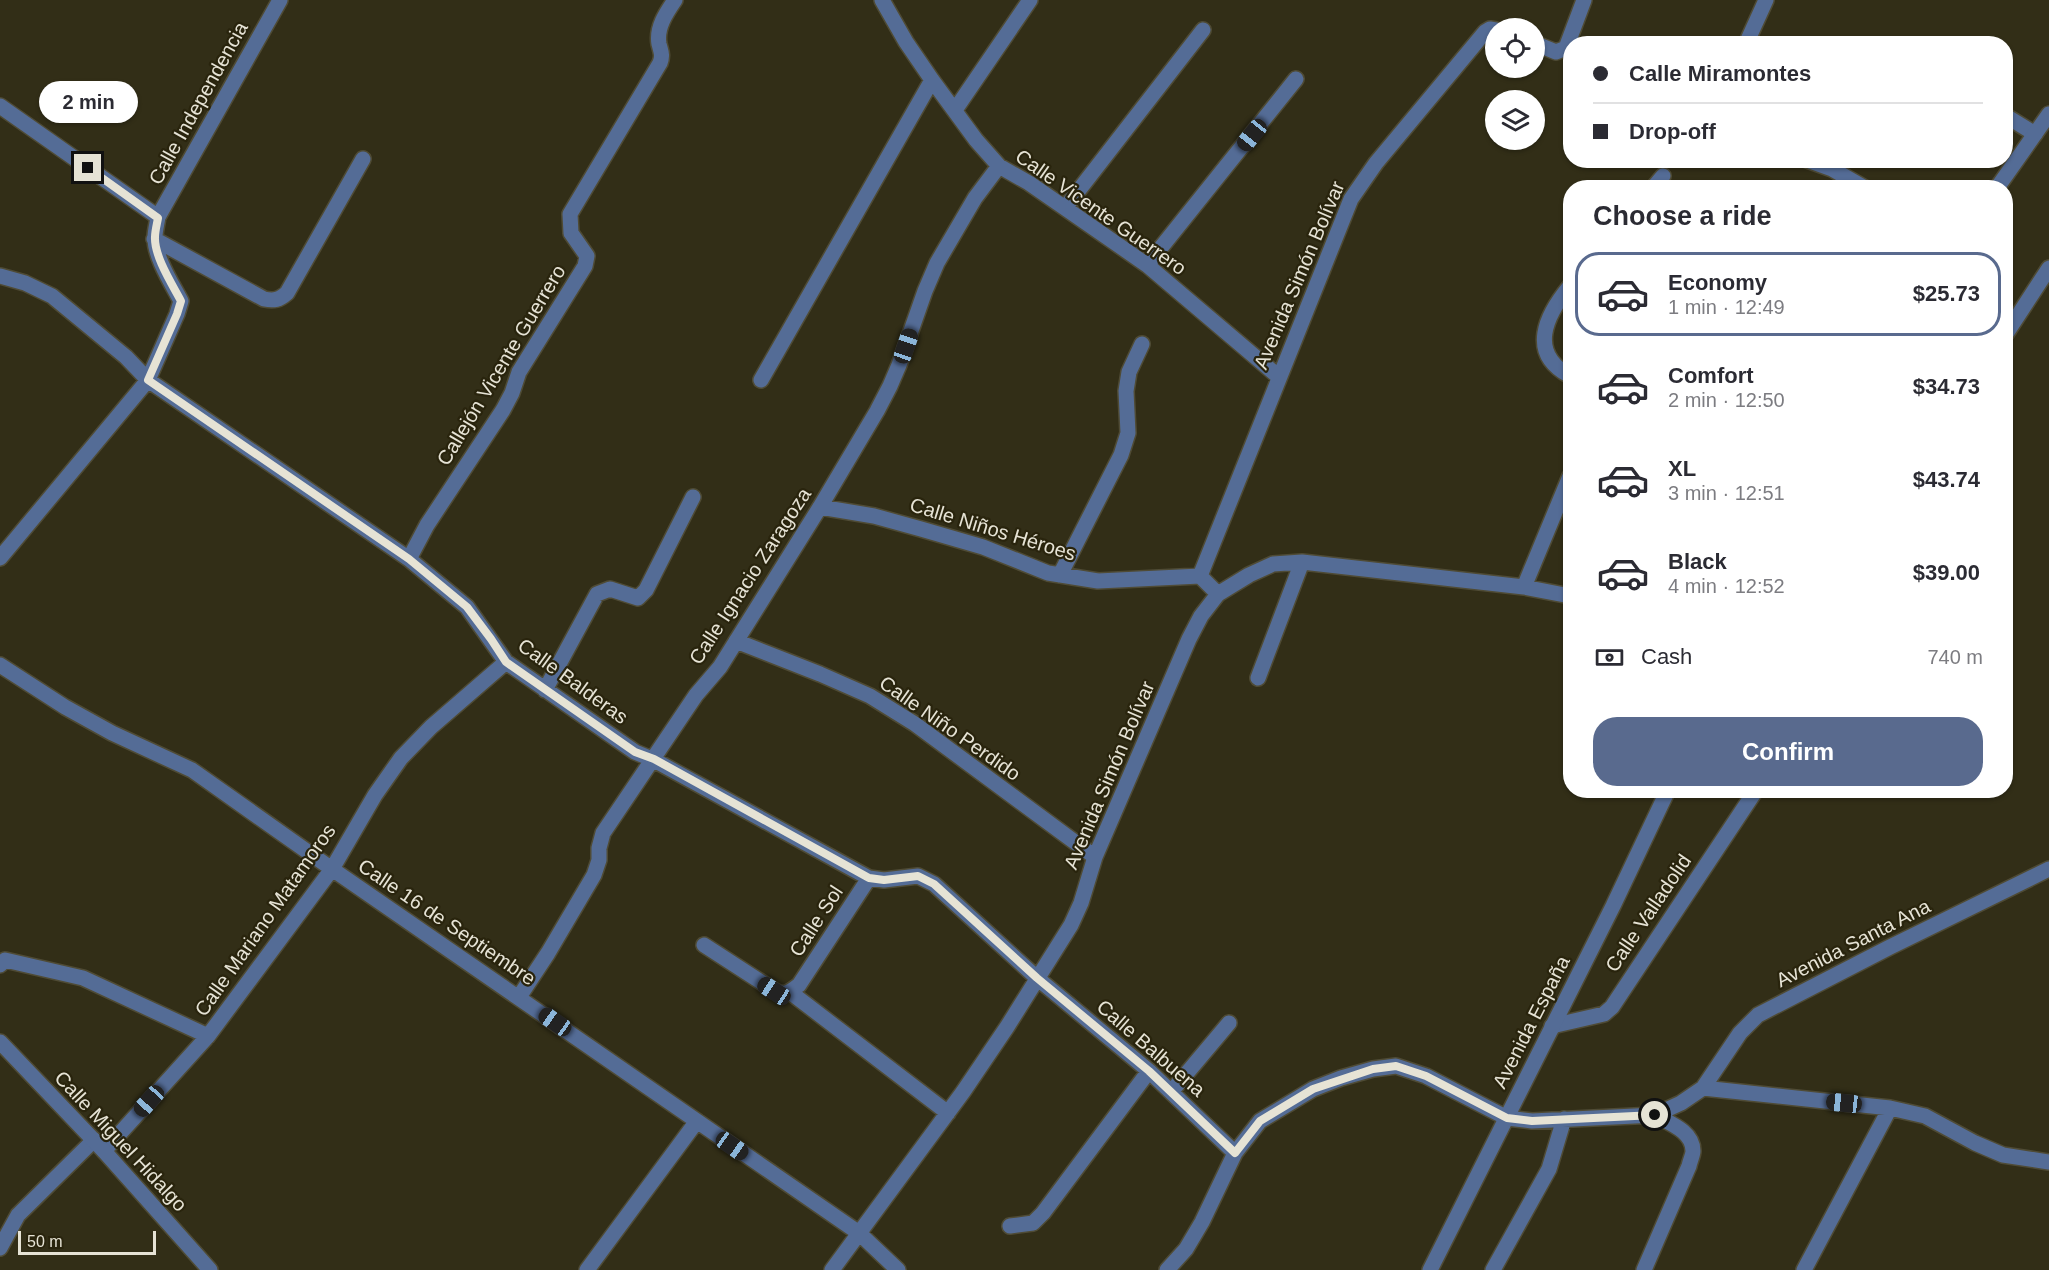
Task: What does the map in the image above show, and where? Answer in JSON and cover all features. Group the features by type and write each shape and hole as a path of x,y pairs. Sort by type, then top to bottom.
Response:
{"street":[{"name":"Calle Independencia","path":"0,558 148,380 181,301 165,271 154,239 158,218 280,0"},
{"name":"Callejón Vicente Guerrero","path":"409,559 426,525 503,410 519,372 585,266 587,256 571,233 570,214 660,63 663,56 659,43 660,30 675,0"},
{"name":"Calle Vicente Guerrero","path":"882,0 906,42 932,80 976,140 999,166 1147,265 1279,377"},
{"path":"955,110 1030,0"},
{"path":"1570,36 1584,0"},
{"path":"1750,36 1766,0"},
{"path":"1065,208 1203,30"},
{"name":"Avenida Simón Bolívar","path":"1200,576 1351,199 1376,163 1485,32"},
{"path":"1545,48 1556,52 1563,49"},
{"path":"1147,265 1296,79"},
{"path":"761,380 932,80"},
{"path":"0,106 158,218"},
{"path":"2013,165 2049,114"},
{"path":"2013,120 2035,134"},
{"path":"154,239 264,299 281,298 287,293 363,159"},
{"name":"Calle Ignacio Zaragoza","path":"519,997 594,875 603,833 696,695 720,667 878,411 890,386 937,263 975,198 999,166"},
{"path":"1829,168 1851,180"},
{"path":"2013,323 2049,268"},
{"name":"Calle Balderas","path":"0,276 25,283 52,296 126,357 148,380 409,559 467,607 506,662 635,752 654,759 869,878 884,880 918,876 934,884 1037,978"},
{"path":"1563,296 1549,315 1543,342 1551,360 1563,370"},
{"path":"1060,575 1121,455 1128,433 1126,391 1129,372 1142,344"},
{"path":"1524,587 1563,493"},
{"path":"545,690 597,594 610,589 638,598 646,590 693,497"},
{"name":"Calle Niños Héroes","path":"820,507 874,516 921,529 983,548 1048,573 1098,581 1200,576"},
{"path":"1258,678 1302,562"},
{"name":"Avenida Simón Bolívar","path":"832,1270 948,1113 1008,1027 1071,925 1081,903 1095,857 1190,639 1201,616 1218,594 1249,574 1272,564 1302,562 1524,587 1563,595"},
{"path":"1200,576 1218,594"},
{"name":"Calle Niño Perdido","path":"736,641 870,696 915,724 1095,857"},
{"name":"Calle Mariano Matamoros","path":"0,1248 18,1215 99,1145 208,1036 332,869 375,795 401,758 431,727 506,662"},
{"name":"Calle 16 de Septiembre","path":"0,665 112,733 192,770 859,1233 898,1270"},
{"name":"Avenida España","path":"1430,1270 1613,906 1664,798"},
{"name":"Calle Valladolid","path":"1552,1026 1604,1014 1612,1007 1751,798"},
{"name":"Avenida Santa Ana","path":"1703,1088 1740,1033 1758,1015 2049,869"},
{"name":"Calle Sol","path":"790,992 799,985 869,878"},
{"path":"704,945 774,991 782,994 790,992 948,1113"},
{"path":"0,965 5,960 83,978 208,1036"},
{"name":"Calle Balbuena","path":"1037,978 1149,1071 1235,1153"},
{"path":"1171,1092 1229,1023"},
{"name":"Calle Miguel Hidalgo","path":"0,1042 99,1145 210,1270"},
{"path":"1167,1270 1186,1249 1203,1222 1235,1153 1260,1121 1313,1089 1341,1078 1384,1067 1396,1066 1426,1076 1507,1118 1532,1121 1655,1115 1681,1103 1703,1088 1890,1108 1925,1116 2003,1155 2049,1162"},
{"path":"1010,1226 1033,1223 1043,1213 1149,1071"},
{"path":"1804,1270 1882,1128 1890,1108"},
{"path":"1644,1270 1689,1166 1693,1151 1690,1140 1684,1132 1655,1115"},
{"path":"1492,1270 1549,1169 1564,1119"},
{"path":"587,1270 697,1121"}],"route":[{"path":"88,168 158,218 154,239 165,271 181,301 148,380 409,559 467,607 506,662 635,752 654,759 869,878 884,880 918,876 934,884 1037,978 1149,1071 1235,1153 1260,1121 1313,1089 1373,1069 1396,1066 1426,1076 1507,1118 1532,1121 1655,1115"}]}
